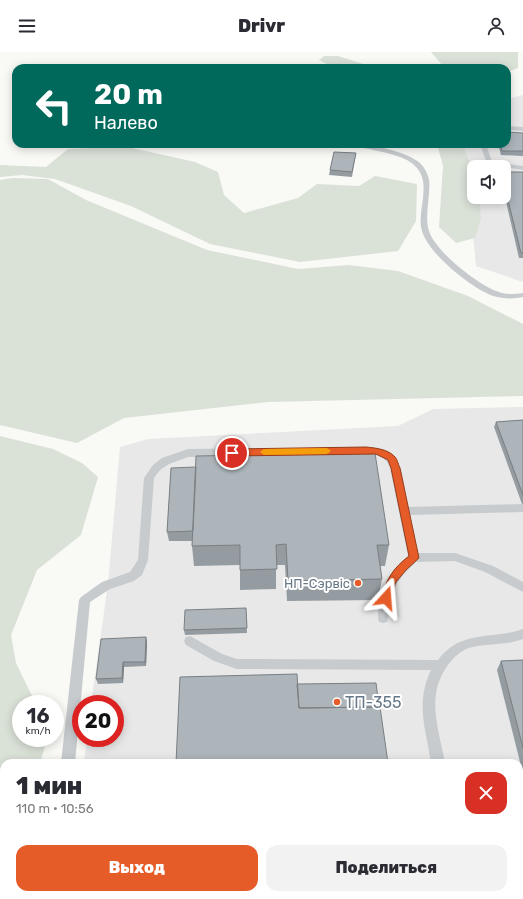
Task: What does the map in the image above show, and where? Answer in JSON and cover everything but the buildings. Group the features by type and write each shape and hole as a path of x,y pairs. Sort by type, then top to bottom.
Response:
{"lane":[{"path":"511,128 523,129"},
{"path":"370,148 401,156 418,165 424,172 426,182 425,231 431,243 442,256 486,290 502,296 511,297 523,295"},
{"path":"484,148 489,163 501,166 523,168"},
{"path":"68,759 85,600 108,584 131,579 141,568 143,560 149,478 157,467 164,461 174,456 188,453 377,451 391,458 394,463 414,558"},
{"path":"404,510 523,508"},
{"path":"383,618 386,598 391,581 402,567 414,558 455,557 489,569 523,587"},
{"path":"437,759 428,703 432,682 440,665 457,648 468,643 506,640 523,634"},
{"path":"190,641 210,654 225,661 237,664 440,665"}],"shaded area":[{"path":"431,52 518,52 518,68 511,71 511,64 441,64"},
{"path":"324,56 338,56 363,64 326,64 319,60"},
{"path":"523,95 523,282 476,266 470,204 511,204 511,160 467,160 467,174 464,148 511,148 511,98"},
{"path":"132,148 195,162 218,172 224,195 244,213 298,198 317,184 359,186 375,176 417,184 416,221 398,251 300,262 210,244 131,206 55,179 22,175 0,177 0,165 46,167 68,149"},
{"path":"438,148 464,148 469,160 467,160 467,204 480,204 481,219 475,238 456,243 439,227 443,166"},
{"path":"13,178 48,179 86,200 207,250 298,269 349,265 398,271 468,296 523,324 523,396 268,402 124,418 77,443 0,425 0,180"},
{"path":"523,407 523,759 84,759 86,747 124,747 124,695 92,695 108,584 120,447 148,439 398,426 433,409"},
{"path":"0,436 53,449 82,463 98,477 81,535 37,570 11,635 16,663 32,695 12,695 12,747 45,747 41,759 0,759"}],"slow traffic":[{"path":"264,452 327,451"}],"place":[{"name":"НП-Сэрвіс","path":"358,583"},
{"name":"ТП-355","path":"337,702"}],"route":[{"path":"232,453 366,450 377,451 391,458 396,468 414,558 402,567 391,581 386,598"}]}
